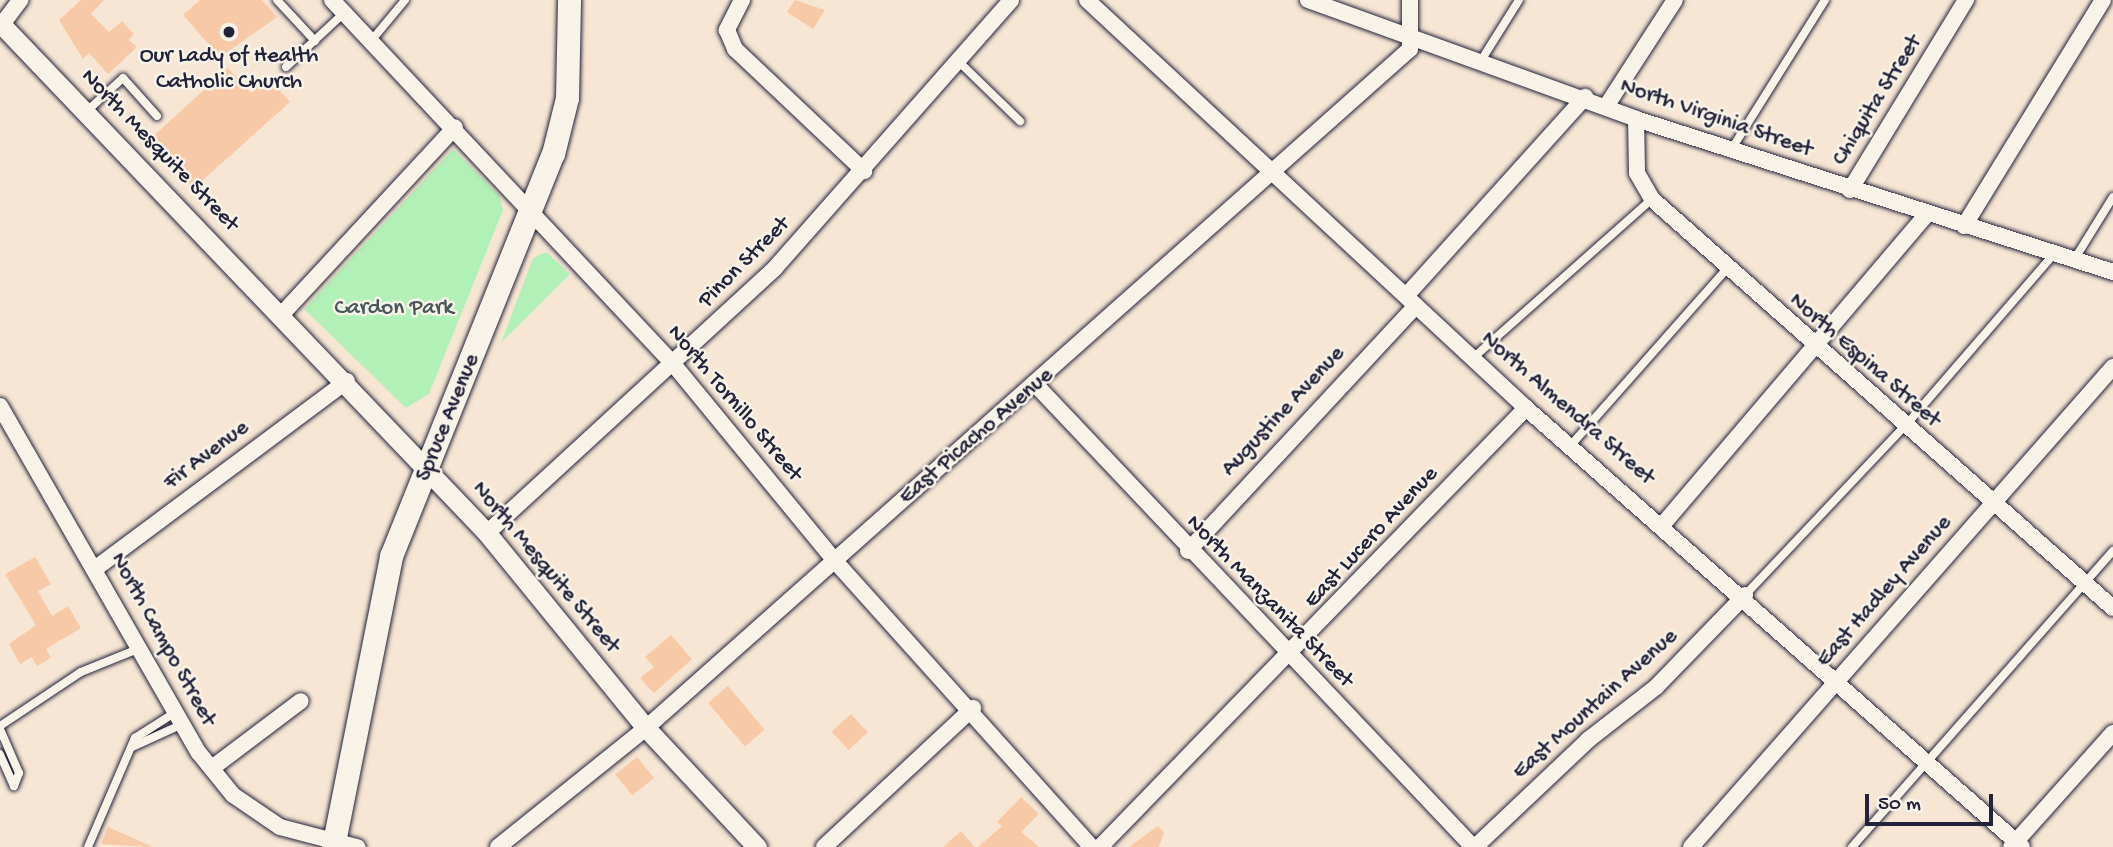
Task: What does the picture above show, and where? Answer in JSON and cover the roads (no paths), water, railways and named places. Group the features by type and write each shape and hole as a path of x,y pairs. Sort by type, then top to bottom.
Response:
{"main road":[{"name":"Spruce Avenue","path":"334,844 391,556 428,470 531,209 567,98 569,0"}],"street":[{"path":"1,25 20,0"},
{"name":"North Tornillo Street","path":"332,0 531,209 674,365 835,561 973,709 1092,847"},
{"path":"742,0 727,30 735,49 864,171"},
{"name":"Pinon Street","path":"487,533 674,365 864,171 1011,0"},
{"name":"North Almendra Street","path":"1087,0 1526,408 1664,523 1745,595 2017,845"},
{"name":"North Virginia Street","path":"1308,0 1482,59 1607,105 1636,119 1850,190 2113,272"},
{"path":"1351,14 1360,0"},
{"path":"1410,0 1413,34"},
{"path":"1607,105 1675,0"},
{"name":"Chiquita Street","path":"1850,190 1966,0"},
{"path":"1964,226 2103,0"},
{"name":"North Mesquite Street","path":"1,25 283,313 487,533 646,728 757,847"},
{"name":"East Picacho Avenue","path":"498,847 646,728 1035,385 1410,49 1413,34"},
{"name":"Augustine Avenue","path":"1188,551 1411,301 1585,97"},
{"name":"North Espina Street","path":"1636,119 1637,173 1652,199 1726,270 2113,608"},
{"path":"283,313 455,128"},
{"path":"1664,523 1817,348 1927,214"},
{"name":"East Hadley Avenue","path":"1691,847 2113,367"},
{"name":"Fir Avenue","path":"96,568 346,381"},
{"name":"North Manzanita Street","path":"1035,385 1188,551 1474,847"},
{"name":"North Campo Street","path":"0,405 180,718 212,768 233,795 280,827 334,844"},
{"name":"East Lucero Avenue","path":"1100,847 1290,658 1526,408"},
{"name":"East Mountain Avenue","path":"1474,847 1588,740 1656,687 1745,595"},
{"path":"212,768 301,701"},
{"path":"824,847 973,709"},
{"path":"2017,845 2113,733"},
{"path":"334,844 358,847"}],"lane":[{"path":"277,0 315,41"},
{"path":"371,41 405,0"},
{"path":"1482,59 1519,0"},
{"path":"1731,150 1825,0"},
{"path":"286,67 344,13"},
{"path":"957,60 1020,121"},
{"path":"87,111 122,78 157,116"},
{"path":"2074,260 2113,197"},
{"path":"1473,358 1652,199"},
{"path":"1745,595 1905,426 2054,254"},
{"path":"1571,445 1726,270"},
{"path":"1852,847 2113,551"},
{"path":"0,754 14,786 19,773 0,727 80,672 140,648"},
{"path":"132,747 180,718"},
{"path":"88,847 135,738 180,718"}],"place":[{"name":"Our Lady of Health Catholic Church","path":"229,32"}],"park label":[{"name":"Cardon Park","path":"394,309"}]}
